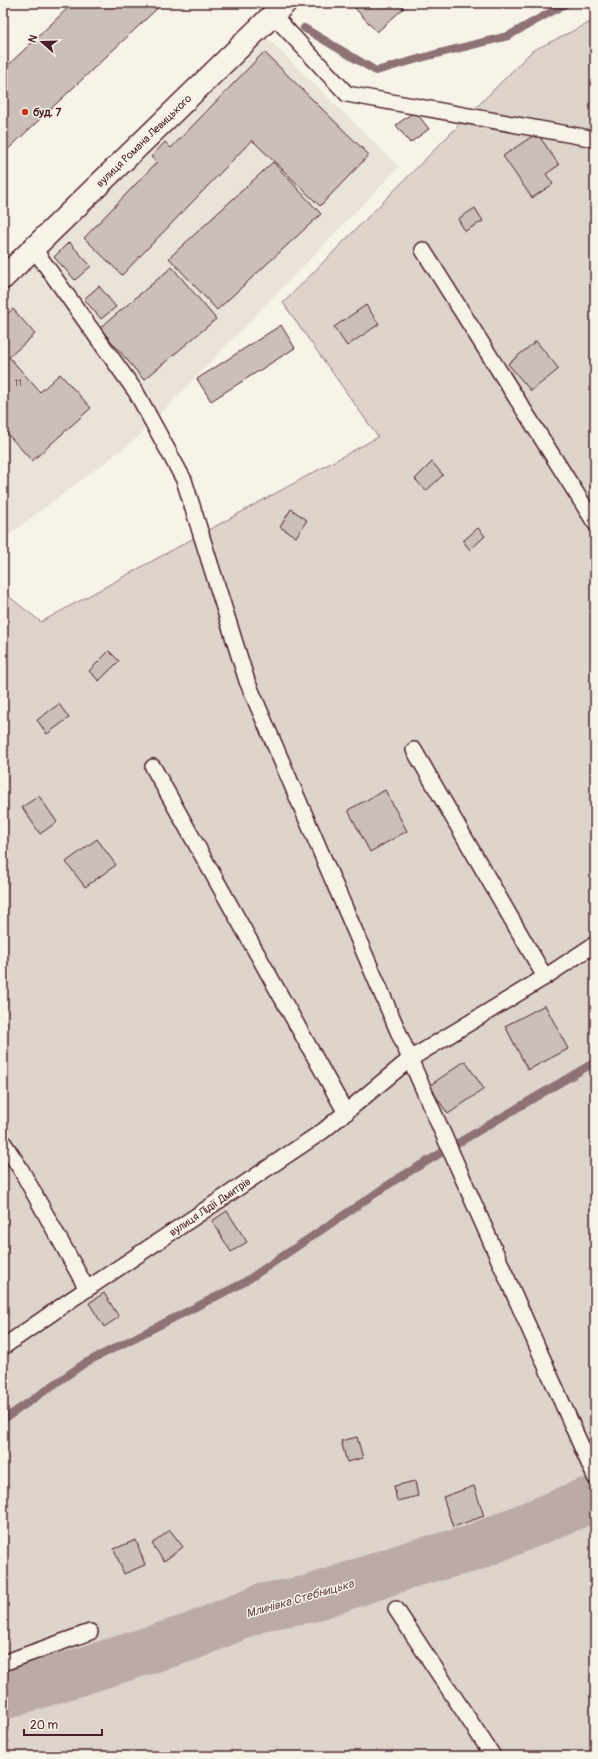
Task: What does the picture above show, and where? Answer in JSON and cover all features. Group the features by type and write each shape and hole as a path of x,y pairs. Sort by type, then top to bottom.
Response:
{"street":[{"name":"вулиця Романа Левицького","path":"3,278 279,9"}],"lane":[{"path":"279,9 347,94 595,139"},
{"path":"34,249 136,392 184,480 247,681 410,1059 595,1477"},
{"path":"423,250 595,523"},
{"path":"414,750 545,977"},
{"path":"153,767 346,1113"},
{"name":"вулиця Лідії Дмитрів","path":"3,1348 87,1289 323,1131 410,1059 545,977 595,944"},
{"path":"3,1142 20,1168 87,1289"},
{"path":"396,1609 493,1756"},
{"path":"3,1663 90,1632"}],"shaded area":[{"path":"595,20 595,1756 3,1756 3,592 41,622 378,437 283,303 532,51"},
{"path":"264,35 399,167 136,439 3,539 3,291 24,266"}],"building":[{"name":"буд. 7","path":"73,3 163,3 3,154 3,70"},
{"path":"354,3 399,3 404,8 377,32 352,5"},
{"path":"264,52 369,155 320,206 252,140 122,275 84,238 157,162 151,157 165,142 171,148"},
{"path":"415,111 429,129 410,143 396,125"},
{"path":"537,133 559,165 546,174 553,184 532,198 503,156"},
{"path":"273,162 321,214 217,310 169,258"},
{"path":"475,208 483,221 465,231 458,219"},
{"path":"69,242 91,266 75,280 54,257"},
{"path":"172,267 216,319 144,380 100,328"},
{"path":"99,286 116,307 101,319 84,299"},
{"path":"366,305 379,324 347,346 334,327"},
{"path":"13,309 35,334 9,357 40,392 60,374 91,408 32,461 3,429 3,317"},
{"path":"281,325 295,348 211,401 197,379"},
{"path":"536,341 559,369 531,391 508,364"},
{"path":"432,462 443,475 426,491 415,479"},
{"path":"291,509 307,520 296,537 280,527"},
{"path":"478,528 485,536 470,550 463,541"},
{"path":"109,651 119,661 99,681 89,671"},
{"path":"59,704 69,718 47,734 37,720"},
{"path":"385,790 407,831 370,852 348,810"},
{"path":"39,796 57,822 40,834 22,807"},
{"path":"97,839 116,865 85,887 66,862"},
{"path":"545,1005 568,1049 528,1070 505,1026"},
{"path":"465,1061 484,1089 448,1114 429,1086"},
{"path":"227,1211 247,1242 231,1252 212,1221"},
{"path":"104,1293 119,1317 104,1327 89,1303"},
{"path":"357,1437 363,1458 347,1462 341,1441"},
{"path":"415,1481 418,1496 397,1501 394,1486"},
{"path":"474,1486 484,1516 453,1527 443,1497"},
{"path":"170,1530 183,1547 164,1561 152,1544"},
{"path":"136,1540 145,1565 124,1574 114,1549"}],"waterway":[{"path":"304,28 376,71 508,36 567,3"},
{"path":"3,1420 85,1363 243,1283 397,1179 595,1062"},
{"name":"Млинівка Стебницька","path":"3,1696 191,1637 262,1607 309,1599 415,1563 471,1549 587,1501 595,1501"}],"place":[{"name":"буд. 7","path":"25,112"}]}
